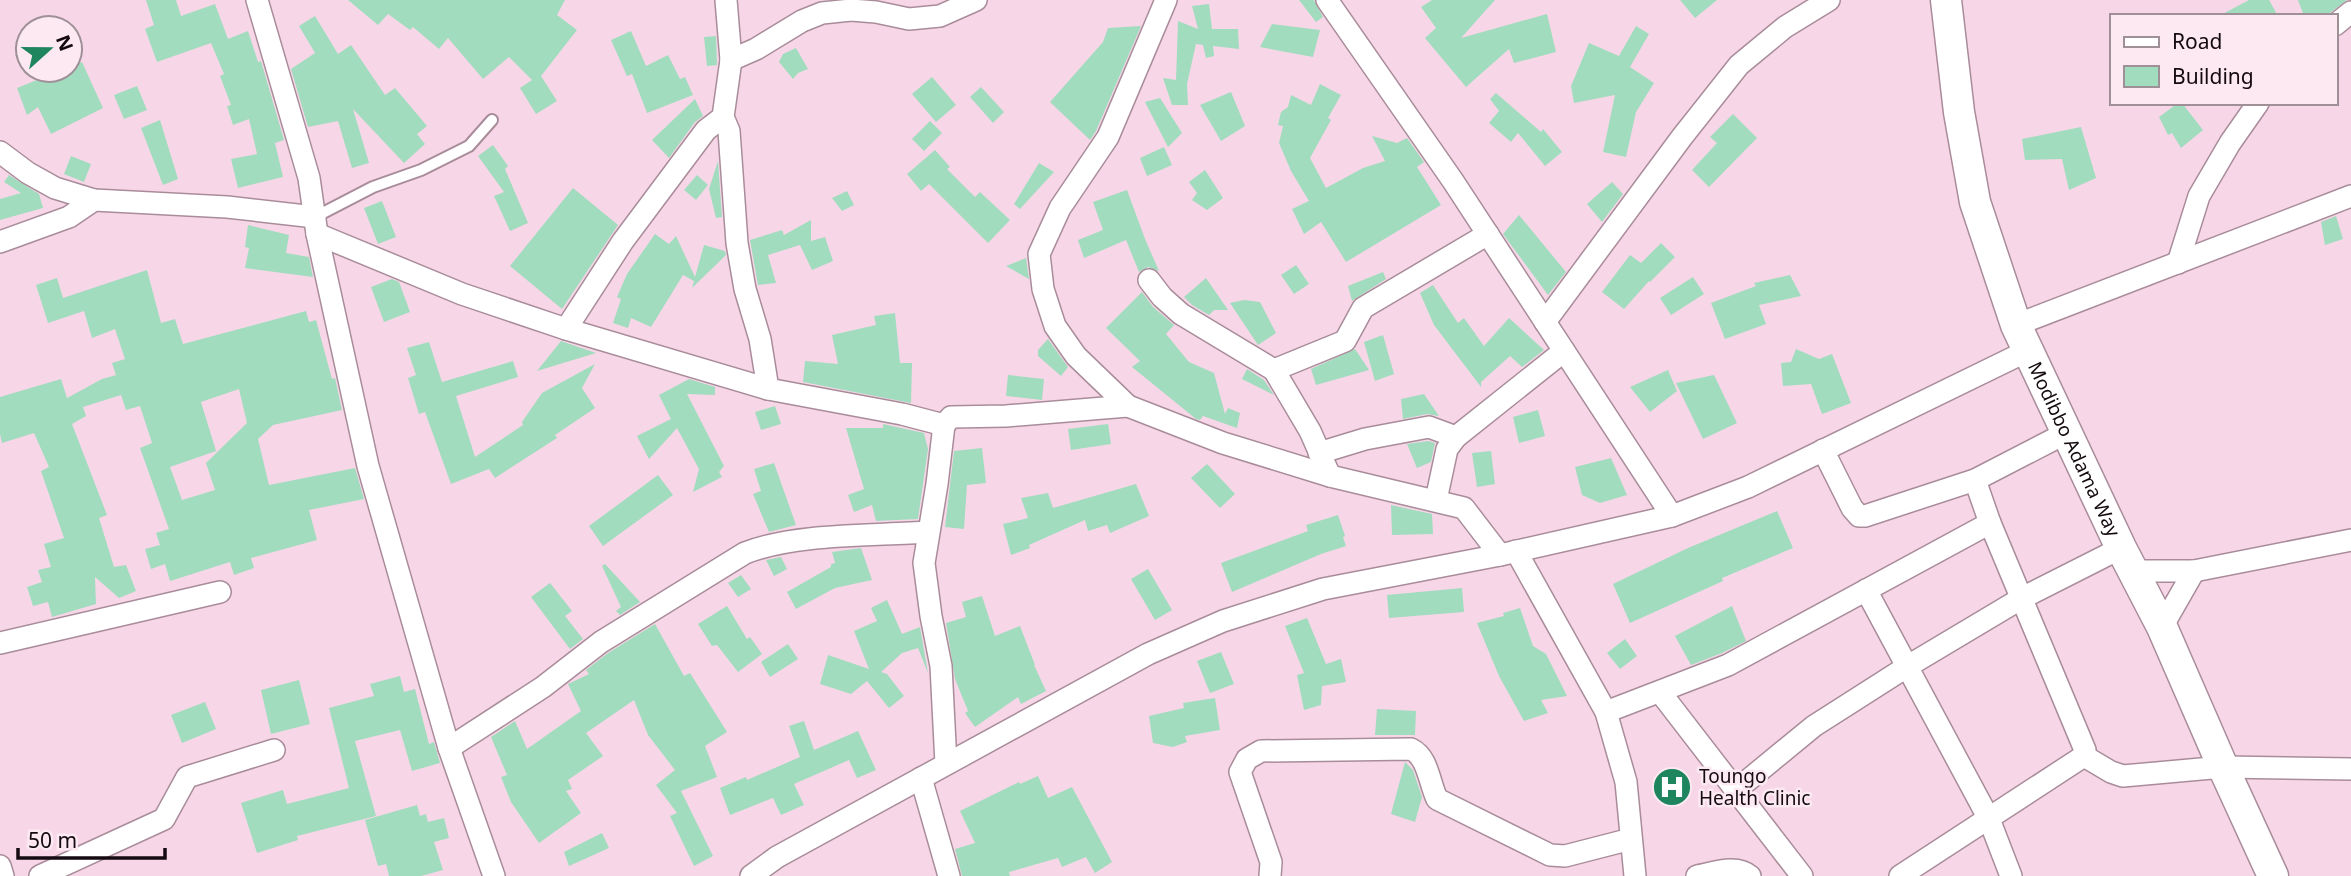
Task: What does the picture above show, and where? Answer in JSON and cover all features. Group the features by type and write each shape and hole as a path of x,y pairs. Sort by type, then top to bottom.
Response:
{"main road":[{"name":"Modibbo Adama Way","path":"1946,0 1959,112 1975,202 2022,338 2162,627 2222,768 2273,876"}],"street":[{"path":"257,0 309,178 316,225 368,466 449,748 494,876"},
{"path":"726,0 731,60 723,117 729,131 737,243 745,289 760,339 768,389"},
{"path":"731,60 822,13 851,10 909,19 940,16 976,0"},
{"path":"1166,0 1108,137 1060,208 1039,254 1044,289 1055,326 1076,356 1128,406 1223,443 1330,476 1464,508 1508,553 1606,712 1626,782 1635,876"},
{"path":"1327,0 1488,234 1672,516"},
{"path":"1545,322 1682,137 1739,65 1784,27 1829,0"},
{"path":"2337,23 2351,12"},
{"path":"2178,263 2199,196 2230,143 2257,105"},
{"path":"566,330 631,230 706,130 723,117"},
{"path":"0,152 28,173 55,188 94,200 227,207 316,225 462,294 566,330 768,389 902,414 944,425"},
{"path":"751,876 777,857 1148,654 1223,621 1323,589 1508,553 1672,516 1748,487 1824,450 2022,338 2178,263 2351,196"},
{"path":"0,242 69,217 94,200"},
{"path":"1274,370 1345,341 1363,307 1488,234"},
{"path":"1149,279 1162,297 1181,314 1274,370 1330,476"},
{"path":"1436,500 1447,449 1456,436 1564,351"},
{"path":"946,764 941,666 924,563 944,425 951,417 1006,416 1128,406"},
{"path":"1320,453 1365,439 1429,427 1456,436"},
{"path":"1824,450 1852,508 1859,516 1975,480 2066,433"},
{"path":"1900,876 2084,756 2085,750 1990,523 1975,480"},
{"path":"1606,712 1728,665 1990,523"},
{"path":"449,748 542,687 601,642 745,553 763,545 788,541 928,532"},
{"path":"1735,790 1814,726 2022,598 2128,560 2194,571 2351,540"},
{"path":"2162,627 2194,571"},
{"path":"1866,590 1989,820 2011,876"},
{"path":"0,643 220,592"},
{"path":"1660,692 1802,876"},
{"path":"1270,876 1271,862 1240,772 1247,759 1261,751 1410,749 1419,753 1423,760 1437,799 1550,855 1565,856 1632,839"},
{"path":"40,876 164,819 187,777 274,750"},
{"path":"2084,756 2123,776 2222,768 2351,769"},
{"path":"921,778 949,876"},
{"path":"0,866 3,876"},
{"path":"1697,876 1733,869 1742,870 1750,876"}],"lane":[{"path":"316,225 373,187 422,170 468,146 492,120"}],"building":[{"path":"146,0 176,0 181,16 215,4 228,39 248,31 258,62 261,61 284,140 275,143 283,177 238,188 231,159 257,154 249,119 233,125 227,106 231,105 220,76 224,74 211,43 157,62 145,29 154,25"},
{"path":"348,0 565,0 557,15 577,30 541,76 557,101 536,114 520,88 532,80 509,57 483,79 448,38 439,49 413,27 410,30 388,14 378,25"},
{"path":"1299,0 1314,0 1323,17 1316,22"},
{"path":"1432,0 1495,0 1461,38 1547,14 1556,52 1514,63 1509,49 1466,87 1425,38 1436,28 1421,7"},
{"path":"1680,0 1717,0 1695,18"},
{"path":"2249,0 2269,0 2277,14 2223,14"},
{"path":"2298,0 2347,0 2329,14 2303,14"},
{"path":"1209,4 1212,29 1238,29 1239,49 1213,46 1214,56 1206,58 1203,45 1196,44 1187,84 1188,105 1172,105 1163,78 1176,80 1178,21 1198,29 1192,6"},
{"path":"315,16 338,54 351,45 385,95 395,88 427,126 417,134 425,144 404,163 353,109 369,163 352,168 338,121 308,127 291,69 315,53 299,26"},
{"path":"1272,24 1320,30 1313,57 1260,47"},
{"path":"1141,26 1090,140 1050,102 1103,42 1108,28"},
{"path":"1636,26 1649,34 1630,67 1654,83 1636,112 1626,157 1603,152 1615,95 1574,103 1571,86 1589,43 1619,56"},
{"path":"631,31 646,66 668,55 680,79 685,77 693,95 647,113 632,74 627,76 611,40"},
{"path":"716,36 717,65 707,66 704,37"},
{"path":"796,48 808,69 798,73 793,79 779,62 783,54"},
{"path":"84,66 103,108 51,134 38,107 27,115 17,88 27,84 84,84"},
{"path":"932,77 956,105 936,122 912,94"},
{"path":"1320,84 1341,95 1310,158 1326,188 1363,168 1385,161 1372,136 1397,143 1407,138 1424,162 1417,167 1441,205 1346,262 1321,222 1304,234 1292,209 1309,201 1291,171 1279,143 1283,126 1278,125 1281,112 1288,107 1291,95 1311,105"},
{"path":"137,86 147,110 124,119 114,95"},
{"path":"981,87 1004,112 993,123 970,97"},
{"path":"1231,92 1245,126 1221,141 1200,105"},
{"path":"1496,93 1541,132 1543,129 1562,152 1545,166 1518,133 1511,142 1489,123 1499,111 1490,99"},
{"path":"1160,98 1182,133 1168,147 1145,102"},
{"path":"695,99 703,116 695,122 669,158 652,140"},
{"path":"2175,105 2184,105 2203,130 2181,148 2172,133 2168,135 2159,117"},
{"path":"1733,114 1757,138 1709,187 1692,170 1717,143 1710,137"},
{"path":"160,120 178,179 163,185 141,128"},
{"path":"930,121 942,133 924,151 912,139"},
{"path":"2081,127 2096,178 2069,190 2062,159 2025,160 2022,139"},
{"path":"493,145 508,166 505,169 528,223 510,231 494,196 504,192 478,156"},
{"path":"1164,147 1172,165 1147,176 1140,158"},
{"path":"935,150 950,167 947,169 975,197 980,192 1010,220 988,243 929,184 921,191 907,174"},
{"path":"71,156 91,164 84,182 64,174"},
{"path":"718,161 722,217 716,218 709,189"},
{"path":"1039,163 1054,172 1020,209 1014,204"},
{"path":"1205,170 1223,198 1207,210 1192,200 1197,193 1189,182"},
{"path":"9,175 39,194 43,208 0,220 0,199 21,193 4,182"},
{"path":"697,175 708,185 696,200 684,190"},
{"path":"1612,182 1623,194 1602,222 1587,204"},
{"path":"573,188 618,225 562,309 510,266"},
{"path":"1127,190 1159,271 1148,267 1139,272 1126,240 1084,258 1078,240 1103,230 1093,202"},
{"path":"847,191 854,205 842,211 832,198"},
{"path":"382,201 396,237 378,244 364,208"},
{"path":"1519,215 1566,272 1548,295 1503,234"},
{"path":"2336,216 2343,239 2325,245 2321,222"},
{"path":"811,220 811,241 825,237 833,261 812,270 800,245 768,255 776,283 758,285 750,240 782,230 784,235"},
{"path":"248,225 289,235 286,253 309,257 313,277 245,268 249,248 245,247"},
{"path":"655,234 669,244 676,236 695,277 704,245 725,251 726,255 692,288 694,281 683,275 651,327 631,318 628,328 613,323 621,299 617,297 627,274"},
{"path":"1661,243 1675,257 1624,309 1602,292 1630,255 1641,263"},
{"path":"1026,258 1029,279 1006,266"},
{"path":"1296,265 1309,284 1294,294 1281,275"},
{"path":"147,270 161,323 175,319 183,344 306,311 309,322 316,320 332,379 335,378 342,410 273,425 258,439 269,485 355,468 364,499 309,510 317,540 251,558 254,568 234,575 230,562 170,581 165,564 151,569 145,549 160,545 156,533 169,529 140,448 152,443 140,406 126,410 121,395 83,407 86,416 72,424 107,515 99,518 114,567 126,565 136,591 119,598 95,577 96,604 52,617 48,602 33,606 27,587 42,582 38,570 51,567 44,544 64,538 41,471 49,467 34,433 2,443 0,397 61,379 67,398 102,379 116,375 112,363 125,359 115,329 92,338 84,311 48,323 36,285 57,278 63,298","holes":["239,389 247,423 206,463 215,490 182,500 170,467 216,451 201,402"]},
{"path":"1383,272 1386,279 1352,301 1348,286"},
{"path":"1790,275 1801,296 1759,305 1766,324 1725,339 1711,303 1756,286 1754,283"},
{"path":"1693,277 1704,294 1671,315 1660,298"},
{"path":"1206,278 1228,310 1214,310 1209,315 1184,297"},
{"path":"392,279 399,282 410,312 384,322 371,287"},
{"path":"1433,285 1458,323 1464,318 1484,346 1509,318 1544,350 1522,367 1510,356 1481,382 1481,387 1434,325 1420,293"},
{"path":"1142,292 1153,307 1174,325 1166,334 1189,362 1214,373 1225,414 1228,408 1240,413 1237,428 1203,416 1200,420 1196,419 1132,367 1140,361 1106,328"},
{"path":"1244,300 1260,302 1276,333 1258,345 1230,303"},
{"path":"895,313 900,363 912,363 911,403 803,382 805,361 838,364 832,335 876,325 874,316"},
{"path":"1383,335 1394,374 1375,381 1364,342"},
{"path":"1048,339 1068,367 1061,376 1038,356 1038,350"},
{"path":"561,341 596,353 537,371"},
{"path":"429,342 442,382 513,361 518,377 456,396 475,457 523,425 522,422 542,393 595,364 582,388 595,408 555,435 557,438 495,478 489,469 451,484 425,412 419,414 408,378 416,375 407,348"},
{"path":"1355,349 1369,370 1316,385 1311,369"},
{"path":"1796,349 1819,359 1832,354 1851,403 1822,414 1811,384 1783,386 1781,363 1791,362"},
{"path":"1247,369 1264,380 1274,395 1242,379"},
{"path":"1668,370 1677,391 1650,412 1630,387"},
{"path":"1008,375 1044,379 1042,400 1006,396"},
{"path":"1714,375 1737,423 1703,439 1676,383"},
{"path":"689,379 715,387 715,395 687,394 724,466 719,472 722,477 693,492 699,469 677,428 649,459 637,436 671,419 659,395"},
{"path":"1424,394 1439,416 1427,414 1403,419 1401,399"},
{"path":"775,406 781,424 761,430 755,412"},
{"path":"1538,410 1545,436 1519,443 1513,417"},
{"path":"883,424 924,433 928,449 918,519 876,521 872,505 854,512 848,495 864,489 846,428 883,428"},
{"path":"1108,424 1111,444 1071,450 1068,429"},
{"path":"1428,441 1435,443 1431,462 1417,468 1407,444"},
{"path":"982,448 986,483 967,485 964,529 945,527 954,451"},
{"path":"1491,451 1495,484 1477,487 1472,453"},
{"path":"1611,458 1627,495 1600,503 1582,495 1575,467"},
{"path":"774,463 796,525 769,532 753,494 761,491 754,469"},
{"path":"1207,464 1235,494 1220,508 1191,478"},
{"path":"658,475 673,495 603,546 589,526"},
{"path":"1136,484 1149,516 1110,533 1107,525 1088,531 1085,520 1011,555 1003,524 1028,518 1021,498 1048,493 1053,508"},
{"path":"1391,505 1432,514 1433,534 1392,535"},
{"path":"1777,511 1793,548 1722,578 1723,581 1630,623 1613,584 1688,548"},
{"path":"1338,515 1346,546 1232,592 1221,563 1308,531 1306,525"},
{"path":"861,548 872,580 835,588 796,609 787,592 831,567 831,564 835,563 832,552"},
{"path":"781,557 787,569 774,576 766,560"},
{"path":"605,564 640,602 620,615 616,611 621,607 602,566"},
{"path":"1148,569 1172,610 1155,620 1131,579"},
{"path":"741,575 751,589 738,597 728,583"},
{"path":"550,583 572,611 565,616 583,639 570,649 531,597"},
{"path":"1462,588 1464,612 1389,618 1387,595"},
{"path":"982,596 995,636 1020,626 1046,691 1021,704 1018,697 975,727 965,713 968,711 955,679 946,623 966,617 962,602"},
{"path":"887,600 902,634 920,627 928,673 918,648 902,653 881,672 887,674 904,696 889,708 867,681 851,694 820,684 828,655 869,669 854,631 877,621 871,608"},
{"path":"727,606 747,639 750,637 762,654 738,672 717,645 712,646 698,624"},
{"path":"1732,606 1746,641 1691,665 1675,636"},
{"path":"1520,608 1533,646 1546,654 1567,696 1541,700 1548,713 1524,721 1499,676 1477,623 1504,616 1503,613"},
{"path":"1307,618 1326,664 1341,659 1346,682 1322,686 1321,705 1304,710 1297,675 1304,673 1285,626"},
{"path":"655,624 684,676 690,673 727,732 705,746 717,777 681,791 713,856 694,866 670,816 677,813 656,785 675,770 648,735 634,700 586,733 603,756 568,780 572,789 566,791 581,813 539,843 511,802 501,777 507,775 491,737 515,721 527,749 581,711 568,684 589,674 586,670 608,653"},
{"path":"1625,639 1637,656 1620,669 1607,653"},
{"path":"788,644 798,659 770,677 761,662"},
{"path":"1221,652 1234,684 1210,693 1197,661"},
{"path":"400,676 404,692 415,689 429,744 434,742 440,763 412,771 400,730 355,741 376,816 297,836 298,840 257,853 241,803 283,790 287,804 349,788 329,708 374,696 370,684"},
{"path":"299,680 310,724 271,734 261,690"},
{"path":"1215,698 1220,730 1185,736 1187,742 1173,747 1153,743 1149,716 1184,708 1183,703"},
{"path":"205,702 216,729 182,743 171,715"},
{"path":"1377,709 1416,711 1415,735 1375,735"},
{"path":"804,721 814,750 858,731 876,770 857,778 849,760 794,784 804,805 781,815 773,798 730,815 720,788 746,777 747,780 800,757 789,726"},
{"path":"1405,762 1413,770 1422,797 1415,822 1391,814"},
{"path":"1038,776 1048,798 1072,787 1112,862 1095,873 1086,857 1062,867 1058,858 1009,872 1010,876 962,876 955,849 975,843 960,811 1019,782 1020,784"},
{"path":"417,805 420,816 426,814 428,822 444,818 449,838 434,842 443,870 421,876 389,876 386,864 378,866 365,820"},
{"path":"602,833 609,848 569,866 564,852"}],"place":[{"name":"Toungo Health Clinic","path":"1672,787"}]}
